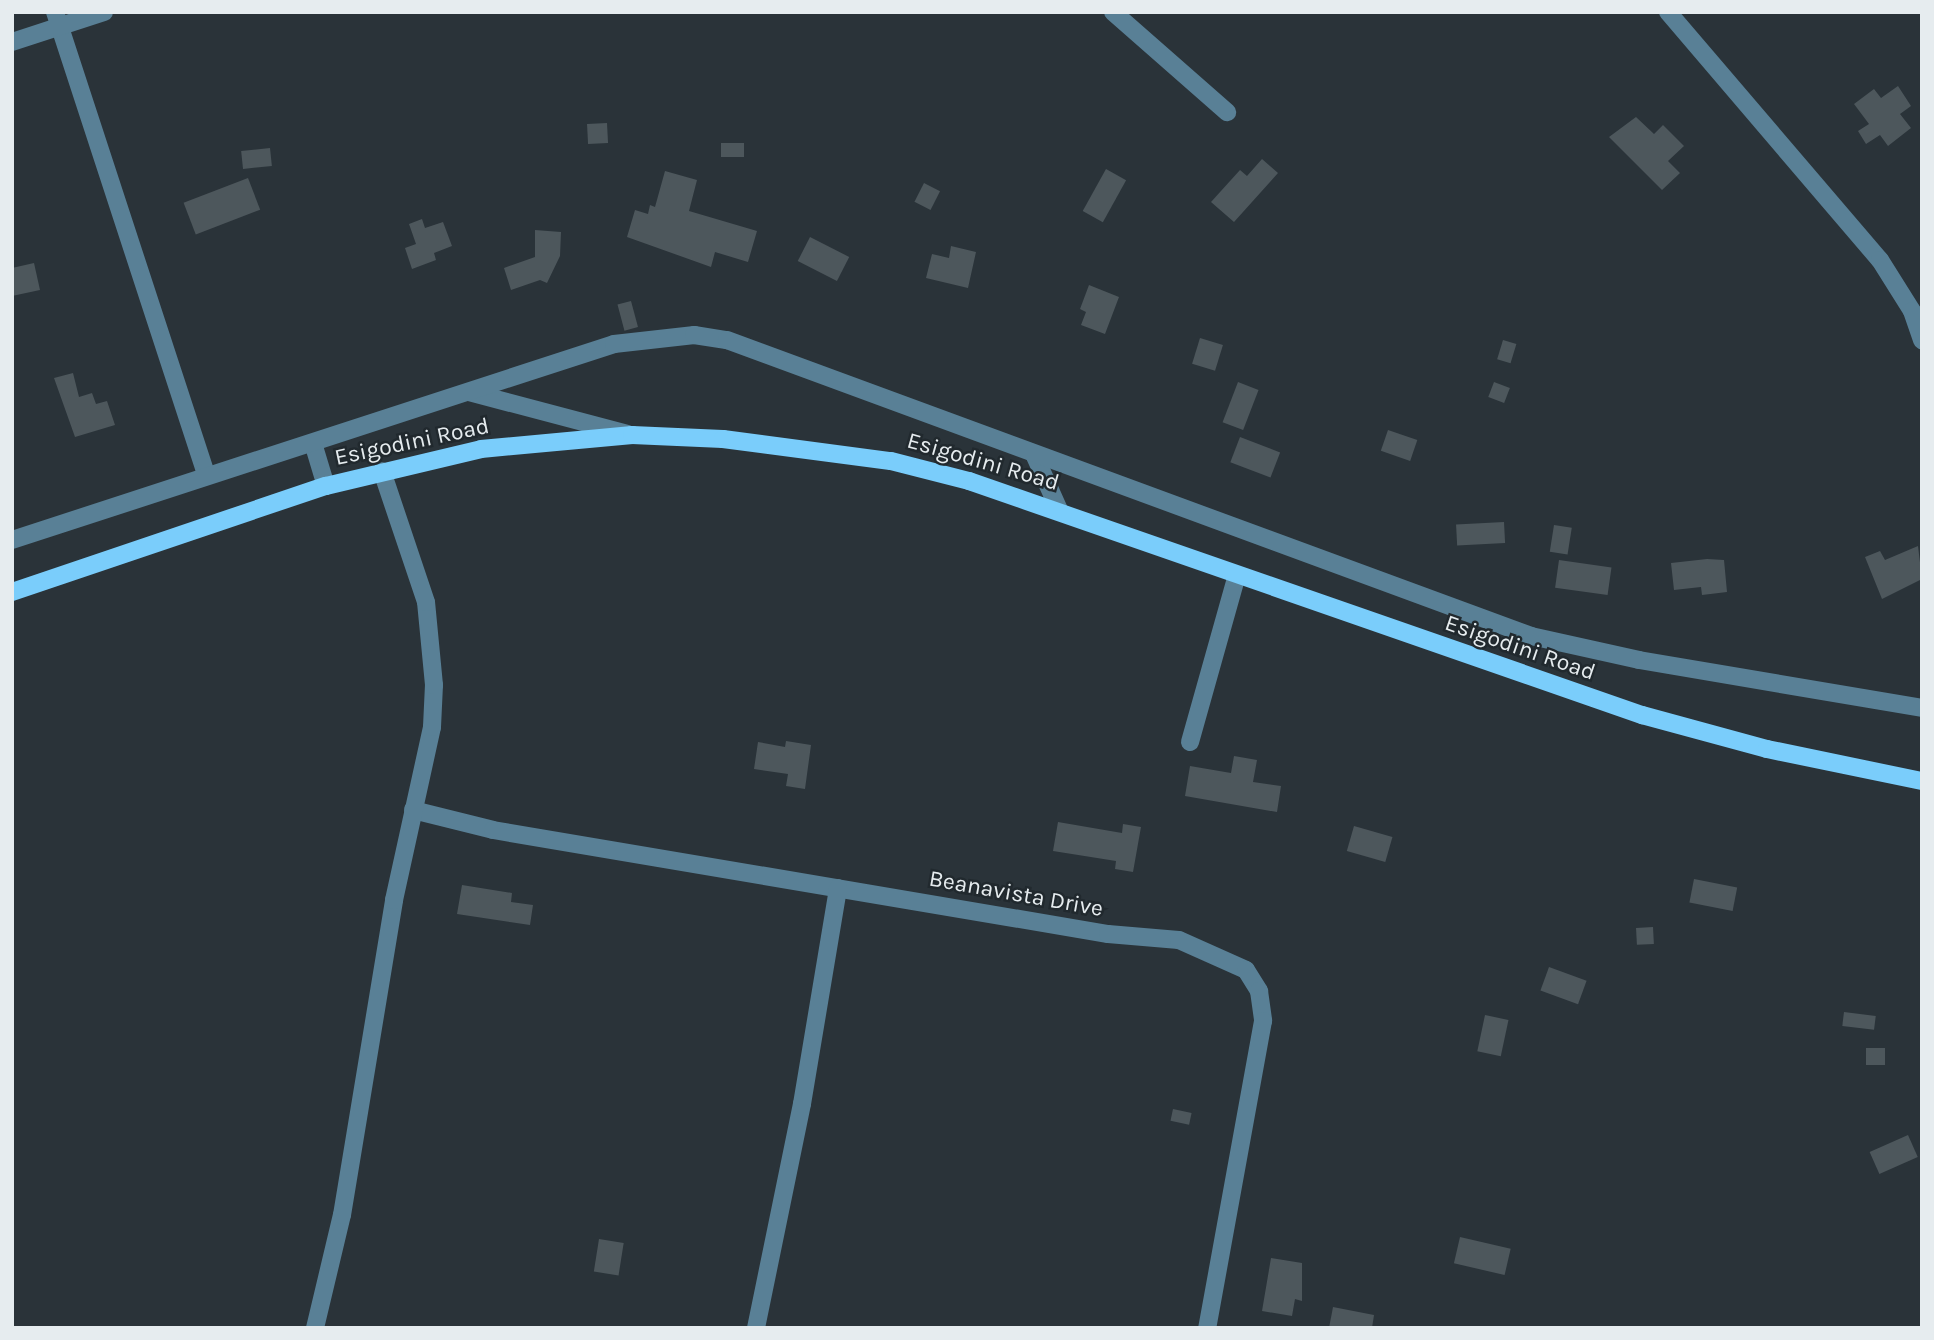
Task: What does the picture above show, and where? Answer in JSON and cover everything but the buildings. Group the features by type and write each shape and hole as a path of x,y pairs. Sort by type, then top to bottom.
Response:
{"main road":[{"name":"Esigodini Road","path":"12,592 326,486 481,449 632,435 723,439 891,461 1059,510 1237,575 1642,715 1767,749 1922,781"}],"street":[{"path":"12,42 57,19 104,12"},
{"path":"1113,12 1227,112"},
{"path":"1668,12 1880,260 1912,311 1922,340"},
{"path":"57,19 206,475"},
{"path":"12,540 614,344 694,335 727,340 1531,636 1639,660 1922,708"},
{"path":"468,391 632,435"},
{"path":"313,443 326,486"},
{"path":"1034,454 1059,510"},
{"path":"315,1328 342,1215 413,810 432,727 432,642 426,602 382,471"},
{"path":"1190,742 1237,575"},
{"name":"Beanavista Drive","path":"413,810 493,830 1108,934 1179,940 1247,970 1259,991 1262,1021 1207,1328"},
{"path":"756,1328 802,1104 838,888"}]}
